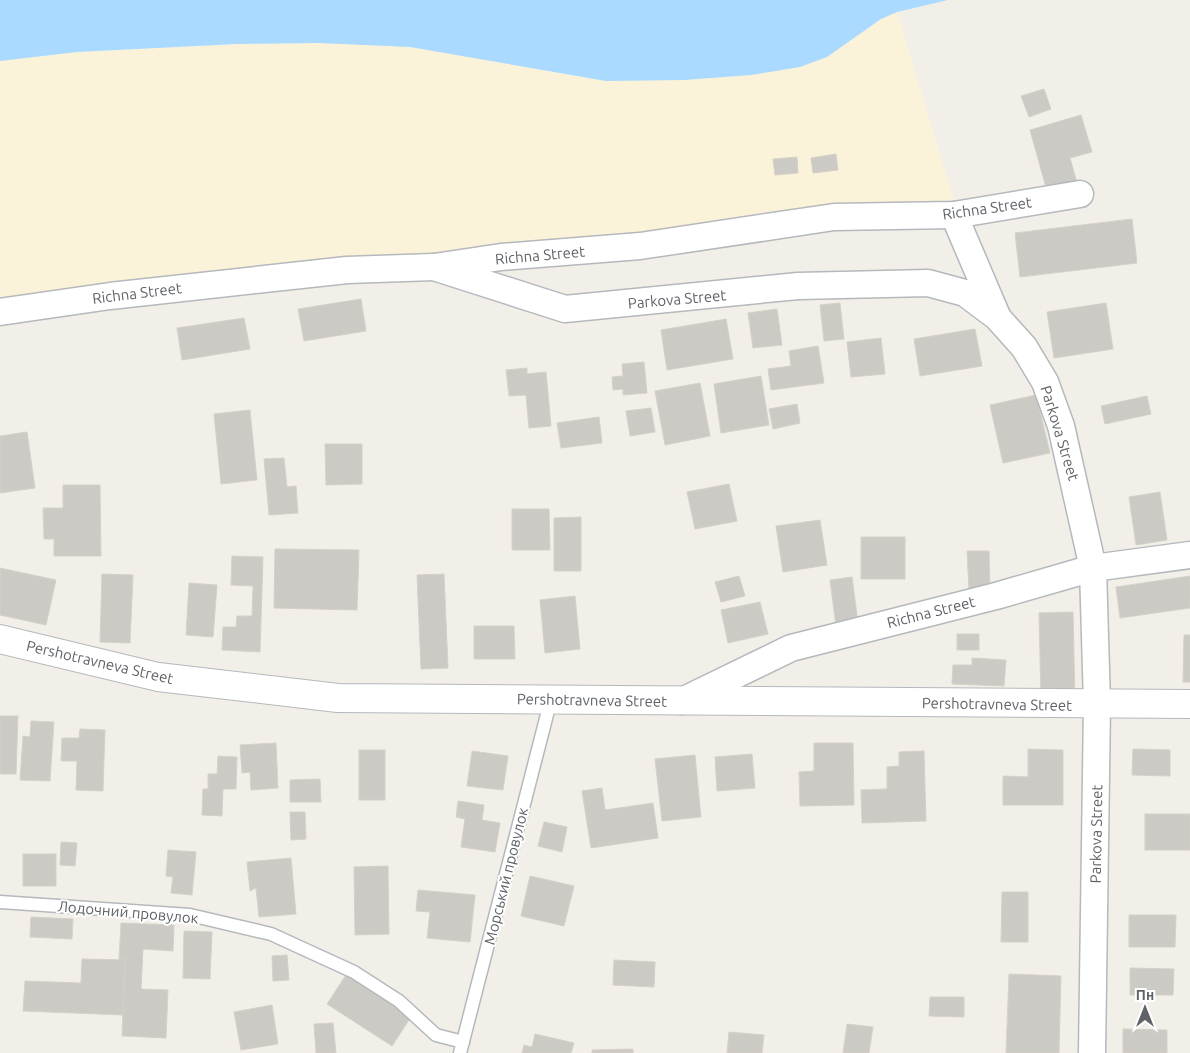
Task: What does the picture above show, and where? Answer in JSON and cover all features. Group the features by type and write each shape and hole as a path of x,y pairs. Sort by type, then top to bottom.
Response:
{"street":[{"name":"Richna Street","path":"0,312 110,296 347,270 434,268 501,257 640,246 834,217 954,214 1080,194"},
{"path":"954,214 997,317"},
{"name":"Parkova Street","path":"434,268 565,309 798,286 928,283 966,292 997,317 1024,347 1045,382 1061,426 1093,568 1097,704 1092,1053"},
{"name":"Richna Street","path":"682,701 791,648 996,596 1093,568 1190,555"},
{"name":"Pershotravneva Street","path":"0,639 158,677 328,697 1190,704"}],"lane":[{"name":"Морський провулок","path":"462,1048 551,699"},
{"name":"Лодочний провулок","path":"0,902 190,915 271,934 354,972 399,1002 436,1035 462,1048"}],"sand":[{"path":"897,12 954,201 746,219 508,250 0,297 0,61 77,52 237,44 319,43 410,47 606,81 684,80 751,75 827,57 881,19"}],"water":[{"path":"0,0 948,0 897,12 881,19 827,57 800,67 751,75 684,80 606,81 410,47 319,43 237,44 77,52 0,61"}],"building":[{"path":"1044,89 1051,109 1029,117 1021,96"},
{"path":"1081,115 1092,152 1070,158 1077,183 1047,191 1030,130"},
{"path":"836,154 838,170 813,173 811,158"},
{"path":"797,157 798,173 775,175 773,159"},
{"path":"1132,219 1137,263 1020,277 1015,233"},
{"path":"361,299 366,331 304,341 298,309"},
{"path":"840,303 844,339 824,341 820,305"},
{"path":"1106,303 1113,349 1054,358 1047,312"},
{"path":"777,309 782,345 753,348 748,313"},
{"path":"244,318 250,349 182,360 177,328"},
{"path":"726,319 733,359 667,370 661,330"},
{"path":"975,329 982,366 920,376 914,339"},
{"path":"881,338 885,374 851,377 847,342"},
{"path":"818,346 824,383 771,390 768,369 791,366 789,351"},
{"path":"644,362 647,393 623,395 623,389 613,390 612,377 623,376 622,364"},
{"path":"527,368 527,374 546,372 551,426 529,428 526,395 509,396 506,370"},
{"path":"761,376 769,425 721,433 714,384"},
{"path":"700,383 710,436 665,445 655,391"},
{"path":"1036,395 1050,453 1003,463 990,405"},
{"path":"1147,396 1151,414 1105,424 1101,406"},
{"path":"797,404 800,423 773,429 769,409"},
{"path":"651,408 655,432 630,436 626,411"},
{"path":"250,410 257,480 221,484 214,414"},
{"path":"599,417 602,443 561,448 557,423"},
{"path":"27,432 35,488 0,493 0,436"},
{"path":"325,444 362,444 362,484 326,485"},
{"path":"284,458 287,487 296,486 298,513 269,515 264,459"},
{"path":"729,484 737,521 695,529 687,492"},
{"path":"63,485 100,485 101,556 54,556 54,539 44,539 43,508 63,508"},
{"path":"1160,492 1167,540 1136,545 1129,497"},
{"path":"512,509 549,509 550,550 512,550"},
{"path":"581,517 581,571 554,571 554,518"},
{"path":"820,520 827,565 783,572 776,526"},
{"path":"861,537 905,537 905,579 861,579"},
{"path":"275,549 359,550 357,610 274,608"},
{"path":"967,551 989,551 990,589 969,590"},
{"path":"232,556 263,557 260,652 222,650 223,627 236,627 237,616 252,616 253,586 231,585"},
{"path":"0,568 56,580 46,625 0,615"},
{"path":"102,574 133,575 130,643 100,642"},
{"path":"444,574 448,668 421,669 417,575"},
{"path":"739,576 745,596 721,602 715,582"},
{"path":"1190,576 1190,608 1120,618 1116,587"},
{"path":"852,577 858,623 836,626 830,580"},
{"path":"189,583 217,585 213,637 186,635"},
{"path":"575,596 580,649 545,653 540,600"},
{"path":"760,602 768,634 728,643 721,610"},
{"path":"1073,612 1075,699 1041,700 1039,613"},
{"path":"474,626 514,626 515,659 474,659"},
{"path":"957,634 979,634 979,650 957,650"},
{"path":"1184,635 1190,635 1190,682 1183,682"},
{"path":"972,658 1006,660 1004,686 952,684 953,665 972,665"},
{"path":"0,716 18,716 16,774 0,774"},
{"path":"31,721 54,722 50,781 20,780 23,736 30,737"},
{"path":"80,729 105,730 103,791 76,790 77,761 61,761 62,738 79,738"},
{"path":"276,743 278,788 251,790 250,772 242,773 240,745"},
{"path":"814,743 853,743 854,805 800,806 799,772 814,771"},
{"path":"1028,749 1063,750 1063,805 1003,805 1003,776 1028,777"},
{"path":"1133,749 1170,750 1170,776 1132,775"},
{"path":"359,750 385,750 385,800 359,800"},
{"path":"472,751 508,756 503,790 467,786"},
{"path":"924,751 926,821 862,823 861,790 887,789 887,767 899,766 899,752"},
{"path":"752,754 755,788 717,791 715,757"},
{"path":"695,755 701,817 662,821 655,759"},
{"path":"218,756 237,757 236,789 223,789 222,816 202,815 203,789 208,789 208,774 217,774"},
{"path":"320,779 321,802 290,802 290,780"},
{"path":"602,788 605,810 653,803 658,838 591,848 582,791"},
{"path":"458,801 484,805 482,820 500,823 495,852 461,847 465,819 456,817"},
{"path":"290,812 305,812 306,839 291,840"},
{"path":"1145,814 1190,814 1190,850 1145,850"},
{"path":"544,822 567,827 562,852 538,846"},
{"path":"61,842 77,843 75,866 60,865"},
{"path":"168,850 196,852 192,895 171,893 173,877 166,876"},
{"path":"23,854 56,854 56,886 23,886"},
{"path":"291,858 296,914 259,917 256,888 250,891 247,862"},
{"path":"388,866 389,934 355,935 354,867"},
{"path":"530,876 574,886 564,926 521,916"},
{"path":"418,890 475,895 470,942 427,938 430,912 416,911"},
{"path":"1002,892 1028,892 1028,942 1001,942"},
{"path":"1129,915 1176,915 1175,947 1129,947"},
{"path":"31,917 73,919 72,939 30,937"},
{"path":"121,923 174,925 173,951 143,949 141,989 168,990 166,1038 122,1036 125,960 119,960"},
{"path":"184,931 212,932 210,979 183,978"},
{"path":"287,955 289,980 273,981 272,956"},
{"path":"82,959 125,960 123,1015 23,1011 25,981 81,983"},
{"path":"614,960 655,962 654,987 613,985"},
{"path":"1130,968 1174,969 1173,995 1130,995"},
{"path":"1009,974 1061,976 1059,1053 1006,1053"},
{"path":"346,975 411,1017 392,1046 327,1004"},
{"path":"930,997 964,997 964,1017 929,1016"},
{"path":"272,1005 278,1044 241,1050 234,1012"},
{"path":"333,1023 336,1053 316,1053 314,1024"},
{"path":"847,1024 873,1027 869,1053 843,1053"},
{"path":"1123,1029 1167,1030 1167,1053 1123,1053"},
{"path":"729,1032 764,1035 762,1053 727,1053"},
{"path":"535,1034 574,1043 571,1053 522,1053 524,1045 532,1047"},
{"path":"633,1049 633,1053 592,1053 592,1050"}]}
